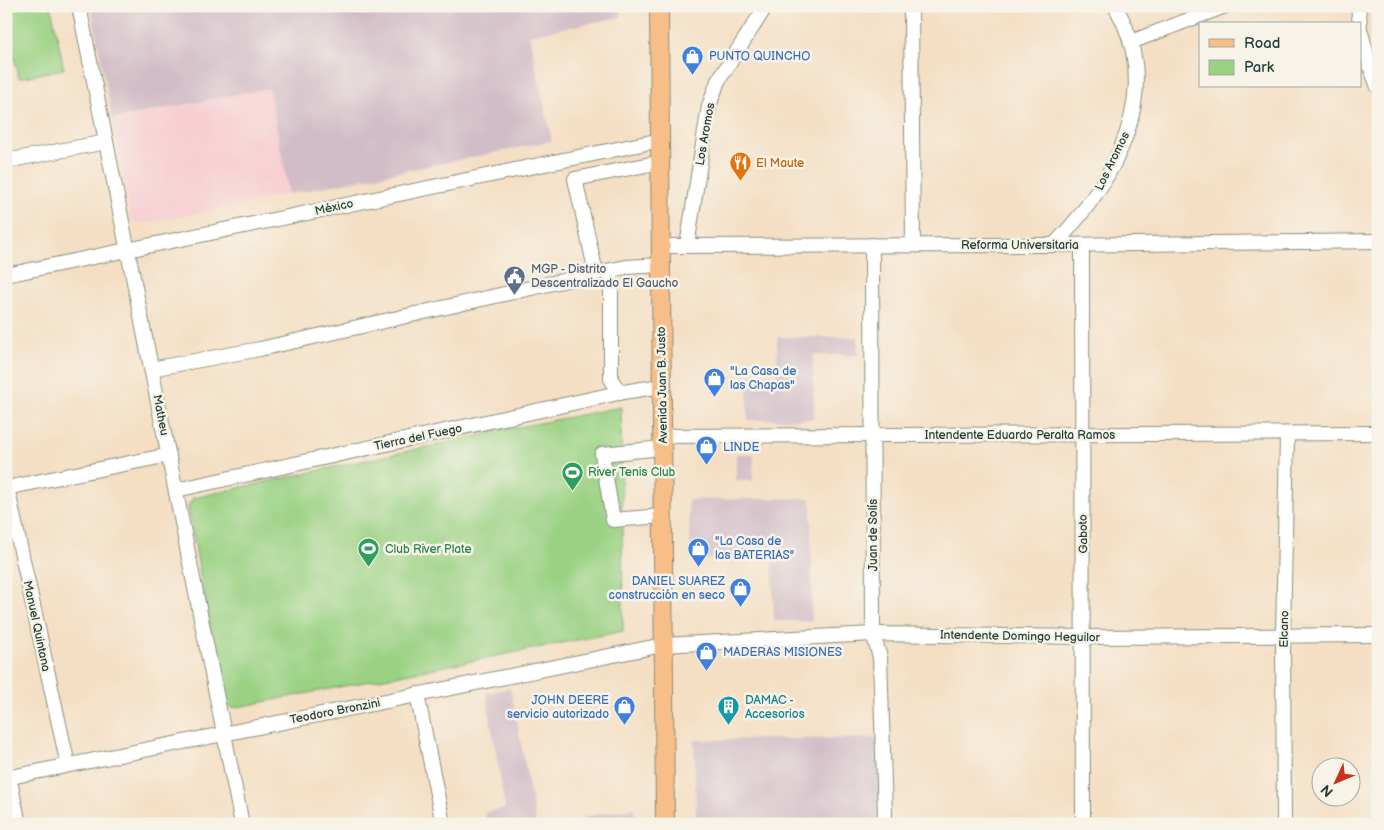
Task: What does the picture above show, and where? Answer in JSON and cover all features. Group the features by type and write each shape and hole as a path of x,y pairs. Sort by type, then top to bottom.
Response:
{"main road":[{"name":"Avenida Juan B. Justo","path":"659,6 665,824"}],"street":[{"name":"Matheu","path":"79,6 242,824"},
{"name":"Los Aromos","path":"687,246 709,106 718,80 766,6"},
{"path":"911,6 913,245"},
{"name":"Los Aromos","path":"1054,245 1073,225 1096,194 1127,135 1135,103 1136,72 1131,42 1115,6"},
{"path":"1131,42 1224,6"},
{"path":"1358,6 1360,22"},
{"path":"1362,37 1378,87"},
{"name":"México","path":"6,275 661,140"},
{"path":"6,161 106,142"},
{"path":"596,273 575,179 661,162"},
{"name":"Reforma Universitaria","path":"662,246 1082,245 1378,241"},
{"name":"Gaboto","path":"1082,245 1083,824"},
{"name":"Juan de Solís","path":"872,246 874,436 873,634 880,657 885,815 882,824"},
{"path":"152,369 260,349 596,273 661,265"},
{"path":"611,270 611,379 620,393"},
{"name":"Tierra del Fuego","path":"176,490 620,393 661,386"},
{"name":"Elcano","path":"1284,824 1283,636 1287,434"},
{"name":"Intendente Eduardo Peralta Ramos","path":"662,516 613,520 602,454 662,442 874,436 1378,434"},
{"path":"7,488 168,455"},
{"name":"Manuel Quintana","path":"7,488 68,765"},
{"name":"Intendente Domingo Heguilor","path":"663,645 873,634 1084,637 1378,635"},
{"name":"Teodoro Bronzini","path":"8,778 663,645"},
{"path":"417,694 443,824"},
{"path":"8,778 19,824"}],"shaded area":[{"path":"91,6 622,6 621,17 529,35 552,141 289,194 269,88 112,119"},
{"path":"269,88 289,194 142,224 131,220 112,119"},
{"path":"777,337 858,337 858,355 813,355 814,419 748,420 747,376 777,376"},
{"path":"736,454 754,454 753,481 736,480"},
{"path":"811,498 812,621 774,621 772,558 691,559 688,500"},
{"path":"510,688 536,824 487,824 485,813 505,808 486,693"},
{"path":"878,738 880,816 874,821 702,822 696,817 694,740"},
{"path":"634,808 635,824 585,824 584,817"}],"green space":[{"path":"6,6 51,6 64,69 19,78 6,22"},
{"name":"Club River Plate","path":"621,407 623,631 233,708 223,703 188,506 193,498 509,429"}],"place":[{"name":"PUNTO QUINCHO","path":"693,75"},
{"name":"El Maute","path":"740,182"},
{"name":"MGP - Distrito Descentralizado El Gaucho","path":"515,295"},
{"name":"\"La Casa de las Chapas\"","path":"714,397"},
{"name":"LINDE","path":"707,466"},
{"name":"River Tenis Club","path":"572,491"},
{"name":"\"La Casa de las BATERIAS\"","path":"699,567"},
{"name":"Club River Plate","path":"369,568"},
{"name":"DANIEL SUAREZ construcción en seco","path":"741,607"},
{"name":"MADERAS MISIONES","path":"707,671"},
{"name":"JOHN DEERE servicio autorizado","path":"625,726"},
{"name":"DAMAC - Accesorios","path":"729,726"}]}
